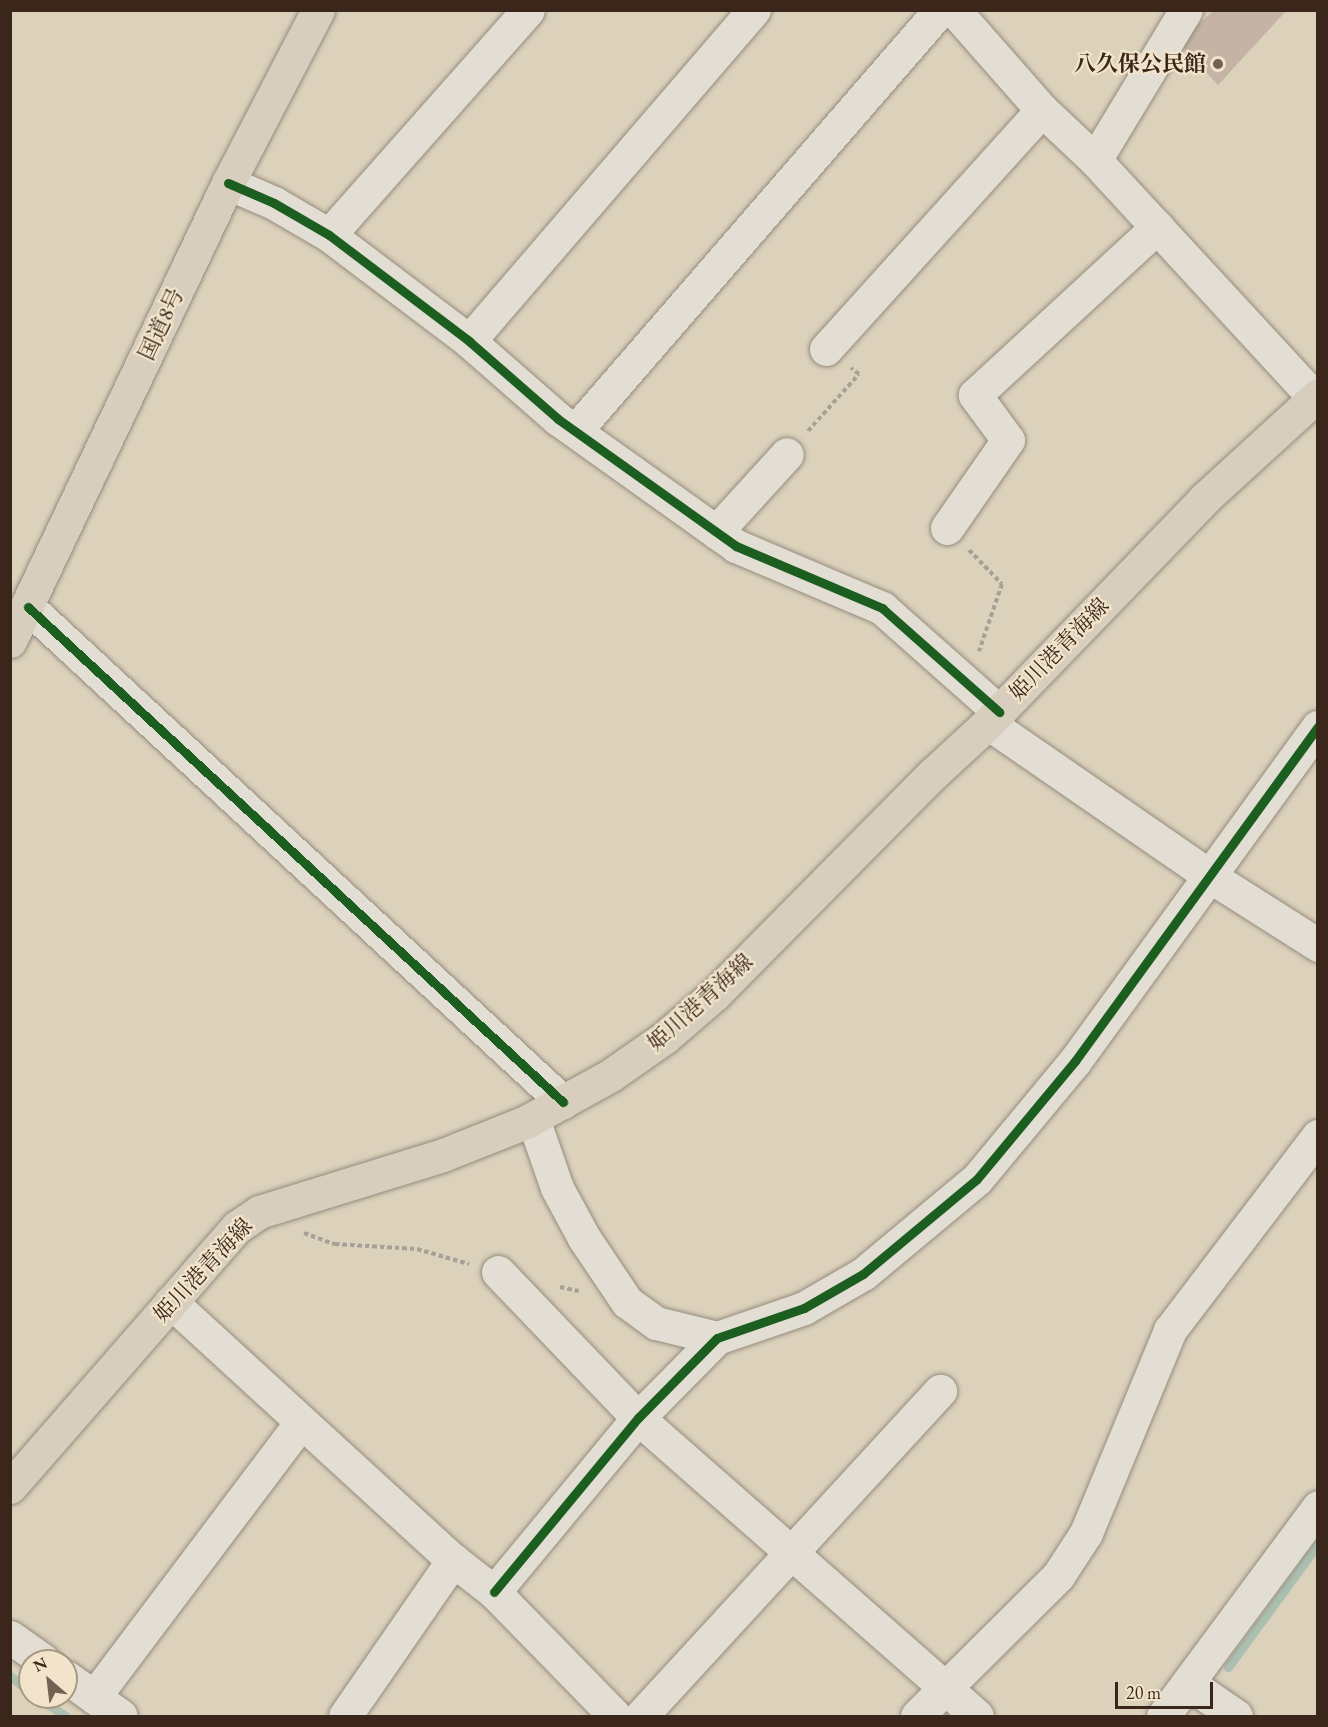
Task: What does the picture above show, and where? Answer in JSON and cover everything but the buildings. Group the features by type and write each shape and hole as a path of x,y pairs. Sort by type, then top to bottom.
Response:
{"main road":[{"name":"国道8号","path":"10,641 228,183 318,10"},
{"name":"姫川港青海線","path":"10,1487 237,1227 259,1212 443,1155 533,1119 664,1038 706,1001 994,717 1204,499 1316,397"}],"street":[{"path":"329,235 528,10"},
{"path":"469,341 754,10"},
{"path":"576,430 940,10"},
{"path":"954,10 1042,110 1095,160 1316,397"},
{"path":"1095,160 1186,10"},
{"path":"826,350 1042,110"},
{"path":"228,183 274,203 329,235 469,341 558,419 736,546 882,608 966,682 994,717 1211,877 1317,945"},
{"path":"947,528 1008,440 975,395 1157,227"},
{"path":"716,532 787,454"},
{"path":"28,607 563,1102"},
{"path":"494,1592 638,1418 717,1338 804,1308 863,1274 977,1179 1075,1061 1211,877 1317,727"},
{"path":"533,1119 557,1188 584,1238 627,1302 656,1323 717,1338"},
{"path":"917,1716 1064,1567 1086,1533 1170,1330 1317,1136"},
{"path":"498,1272 638,1418 977,1716"},
{"path":"171,1302 453,1560 494,1592 620,1716 791,1553 940,1391"},
{"path":"94,1697 301,1422"},
{"path":"1163,1716 1317,1507"},
{"path":"345,1716 453,1560"},
{"path":"10,1637 27,1649"},
{"path":"1188,1683 1236,1716"},
{"path":"78,1686 121,1716"}],"path":[{"path":"787,454 858,374 826,350"},
{"path":"947,528 1002,584 966,682"},
{"path":"284,1203 306,1236 335,1244 417,1248 498,1272"},
{"path":"557,1286 627,1302"}],"waterway":[{"path":"1228,1667 1318,1544"},
{"path":"10,1676 18,1682"},
{"path":"55,1709 65,1716"}],"cycle path":[{"path":"228,183 274,203 329,235 469,341 558,419 736,546 882,608 999,712"},
{"path":"28,607 563,1102"},
{"path":"494,1592 638,1418 717,1338 804,1308 863,1274 977,1179 1075,1061 1318,727"}],"place":[{"name":"八久保公民館","path":"1218,64"}]}
